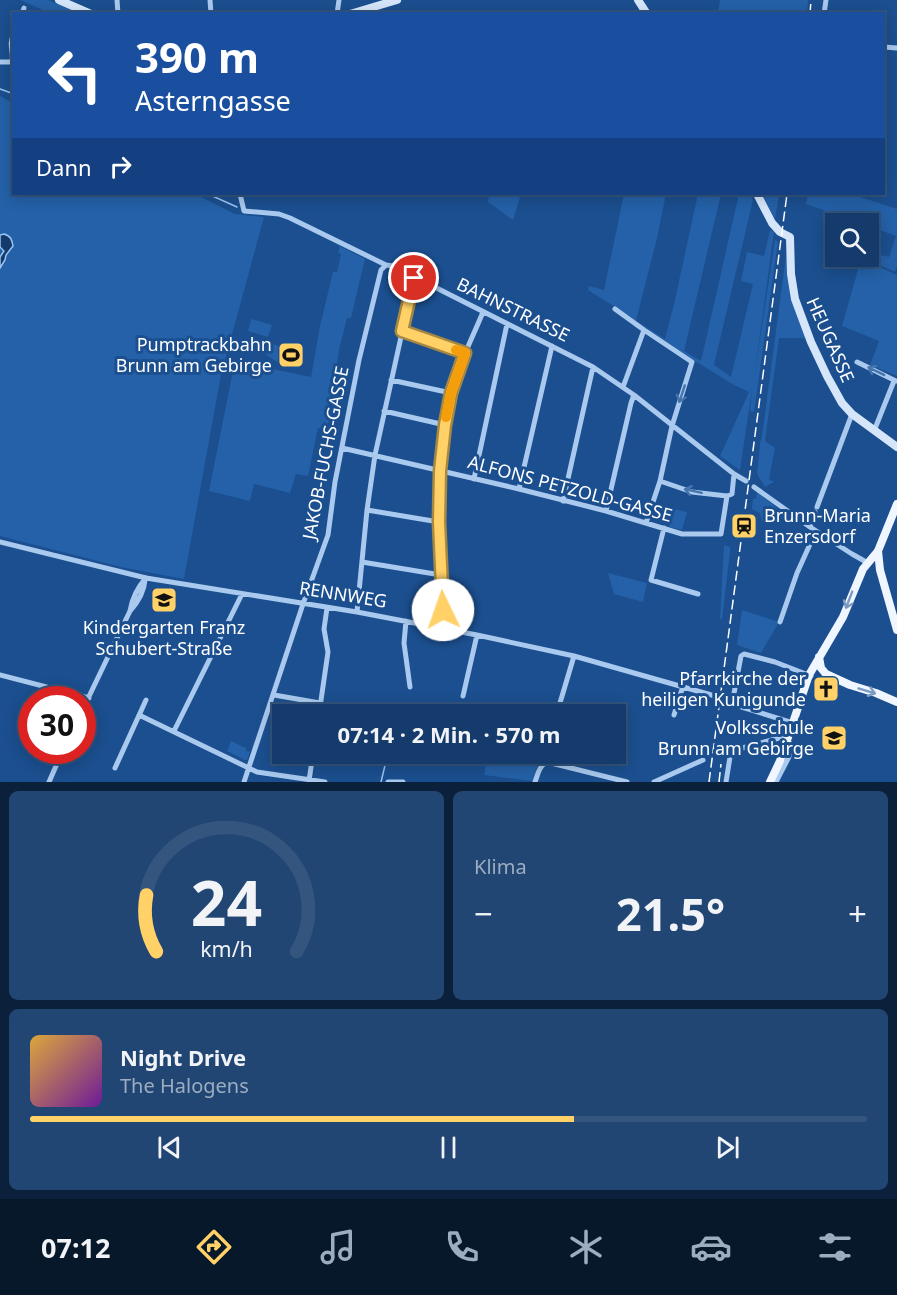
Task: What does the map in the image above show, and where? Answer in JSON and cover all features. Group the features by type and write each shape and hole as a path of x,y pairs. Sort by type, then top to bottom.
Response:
{"main road":[{"path":"770,782 778,767 819,656 843,617 863,569 878,551 897,504"},
{"path":"878,551 880,570 897,630"},
{"path":"868,563 880,570"},
{"path":"819,656 821,668 825,674"},
{"path":"809,679 820,673 825,674 895,701"}],"street":[{"path":"59,0 86,12"},
{"path":"357,12 397,0"},
{"name":"BAHNSTRASSE","path":"240,195 244,211 279,214 393,267 593,367 634,395 746,481"},
{"name":"HEUGASSE","path":"758,195 772,223 780,232 790,237 795,299 811,342 842,404 897,447"},
{"name":"JAKOB-FUCHS-GASSE","path":"244,782 328,535 359,360 381,270 386,265"},
{"path":"357,612 375,455 414,278"},
{"path":"615,309 692,362 672,426 660,481 646,523"},
{"path":"444,627 439,522 440,471 445,425 451,393 483,312"},
{"path":"474,479 507,324"},
{"path":"623,387 644,330"},
{"path":"402,331 465,353"},
{"path":"519,489 552,346"},
{"path":"857,362 896,381 874,431"},
{"path":"563,501 593,367"},
{"path":"391,380 451,393"},
{"path":"606,511 634,395"},
{"path":"384,411 445,425"},
{"path":"780,622 813,529 816,510 852,414"},
{"name":"ALFONS PETZOLD-GASSE","path":"342,448 606,511 682,534 721,534 727,496"},
{"path":"660,481 692,492 727,496 732,494 734,474"},
{"path":"754,487 813,529 868,563"},
{"path":"367,510 439,522"},
{"path":"664,528 651,580 698,594"},
{"name":"RENNWEG","path":"0,542 146,578 477,634 574,656 715,696"},
{"path":"362,562 441,576"},
{"path":"95,686 130,611 138,602 146,578"},
{"path":"174,731 242,594"},
{"path":"274,695 320,703 328,652 324,629 327,608"},
{"path":"406,621 404,643 410,687"},
{"path":"463,696 477,634"},
{"path":"793,723 732,704 741,656 744,654 775,663 809,679"},
{"path":"560,704 574,656"},
{"path":"0,675 43,686"},
{"path":"674,715 683,686"},
{"path":"115,768 146,700"},
{"path":"139,715 257,772 325,782"},
{"path":"726,782 730,757 735,750 783,736 788,738 793,749 776,782"},
{"path":"654,782 703,760"},
{"path":"535,782 540,768 547,762 627,782"},
{"path":"49,782 57,764"},
{"path":"309,781 311,764"},
{"path":"388,782 403,782"}],"shaded area":[{"path":"20,0 48,0 78,12 48,12"},
{"path":"720,0 808,0 807,12 718,12"},
{"path":"0,96 12,102 12,195 197,195 235,214 264,217 221,375 184,579 121,567 0,536"},
{"path":"489,195 521,195 513,220 488,202"},
{"path":"624,195 666,195 636,321 665,339 698,195 721,195 684,351 701,361 739,195 750,195 753,200 714,365 731,377 753,284 741,281 747,252 764,256 770,230 774,232 754,379 775,240 778,242 754,412 750,411 752,389 740,470 720,456 749,392 643,329 588,290 589,286 604,290"},
{"path":"762,195 779,195 775,219"},
{"path":"808,195 854,195 897,209 897,266 895,272 879,264 879,255 889,257 896,236 879,230 879,213 832,213 806,204"},
{"path":"4,234 11,238 13,246 0,268 0,257 4,251 0,247 0,235"},
{"path":"340,246 365,259 351,318 347,318 339,350 337,364 340,367 327,429 318,428 308,476 296,474 290,493 254,484 250,501 209,491 235,361 311,377 333,272 337,272 341,254 338,253"},
{"path":"787,248 791,299 806,338 779,338 765,441 775,448 769,479 774,482 765,487 757,474"},
{"path":"859,267 879,267 897,275 897,376 870,365 879,341 842,326"},
{"path":"251,319 272,325 268,337 248,331"},
{"name":"Pumptrackbahn Brunn am Gebirge","path":"261,341 268,344 268,347 270,343 295,352 304,359 303,365 289,366 272,359 258,350"},
{"path":"757,492 777,510 775,517 767,525 762,522 760,513 752,509 753,499 756,499"},
{"path":"674,509 687,512 682,530 669,527"},
{"path":"724,545 730,547 730,551 722,620 720,619"},
{"path":"608,573 647,583 643,602 614,594"},
{"path":"742,610 779,622 761,653 737,645"},
{"path":"231,741 250,752 247,760 227,751"},
{"path":"486,764 538,764 533,781 484,775"}],"waterway":[{"path":"0,89 12,93"},
{"path":"210,195 237,207"},
{"path":"381,782 385,764"}],"railway":[{"path":"810,12 811,0"},
{"path":"709,782 787,195"},
{"path":"719,782 721,764"}],"slow traffic":[{"path":"446,417 451,393 465,353 456,350"}],"place":[{"name":"Pumptrackbahn Brunn am Gebirge","path":"291,355"},
{"name":"Brunn-Maria Enzersdorf","path":"744,526"},
{"name":"Kindergarten Franz Schubert-Straße","path":"164,600"},
{"name":"Pfarrkirche der heiligen Kunigunde","path":"826,689"},
{"name":"Volksschule Brunn am Gebirge","path":"834,738"}],"route":[{"path":"414,278 402,331 465,353 451,393 440,471 439,522 443,610"}]}
